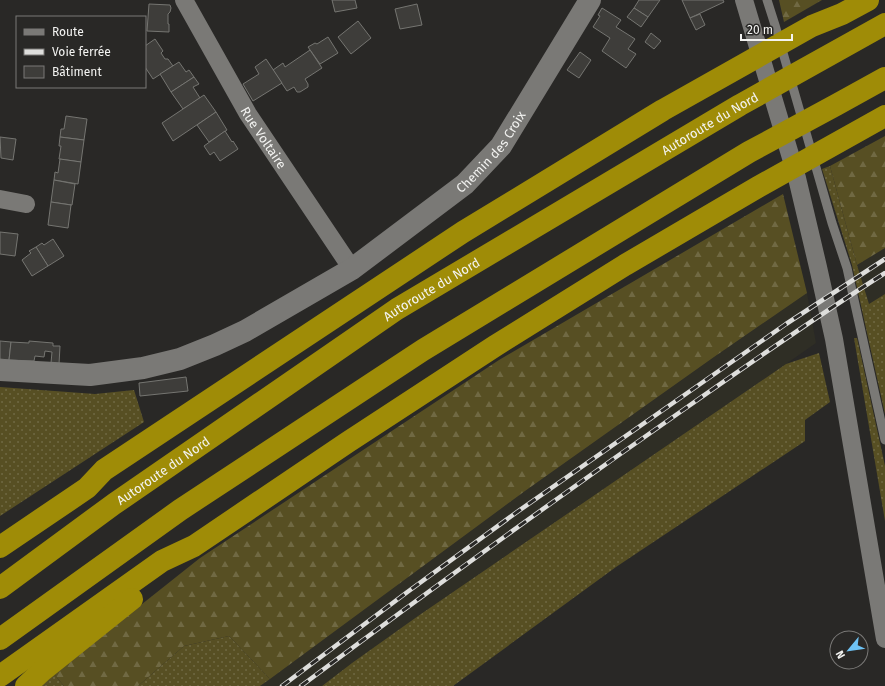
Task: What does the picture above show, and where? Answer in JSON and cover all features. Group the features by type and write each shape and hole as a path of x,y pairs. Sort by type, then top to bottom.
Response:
{"highway":[{"path":"812,26 836,6 847,0"},
{"path":"0,547 87,488 104,470 463,232 663,110 812,26 842,14 868,0"},
{"name":"Autoroute du Nord","path":"0,588 114,504 397,309 740,105 885,24"},
{"path":"0,639 180,510 423,350 749,152 885,78"},
{"path":"0,676 162,561 194,546 348,442 495,346 625,266 758,187 885,116"},
{"path":"0,533 81,478 104,470"},
{"path":"26,686 42,671 169,570 194,546"}],"main road":[{"name":"Chemin des Croix","path":"0,370 90,375 143,368 180,358 216,345 244,331 352,269 465,184 501,146 590,0"}],"street":[{"name":"Rue Voltaire","path":"184,0 248,114 352,269"},
{"path":"744,0 797,178 820,274 835,347 885,639"},
{"path":"0,199 26,204"}],"lane":[{"path":"767,0 832,223 847,268 885,440"}],"shaded area":[{"path":"885,248 885,294 869,304 857,265"},
{"path":"807,293 816,343 418,616 322,686 260,686 525,491"}],"green space":[{"path":"779,0 822,0 784,22"},
{"path":"885,136 885,248 857,265 830,166"},
{"path":"830,166 869,304 885,294 885,414 852,265 822,169"},
{"path":"783,194 807,293 525,491 270,679 229,636 184,646 138,686 64,686 54,674 200,558 499,360"},
{"path":"854,338 857,338 885,466 885,521"},
{"path":"819,353 830,402 805,420 805,441 616,567 453,686 322,686 418,616 786,364"},
{"path":"0,387 95,394 134,390 144,422 0,516"},
{"path":"229,636 270,679 260,686 138,686 184,646"},
{"path":"54,674 64,686 42,686"}],"building":[{"path":"332,0 355,0 357,8 335,12"},
{"path":"639,0 660,0 648,17 634,8"},
{"path":"682,0 723,0 724,2 690,18"},
{"path":"149,4 170,5 171,8 168,14 169,32 147,31"},
{"path":"417,4 422,25 400,29 395,9"},
{"path":"602,8 621,20 616,27 635,39 628,49 636,54 626,68 602,51 610,38 593,27 600,16 598,15"},
{"path":"634,8 648,17 641,27 627,17"},
{"path":"700,14 705,25 696,30 690,18"},
{"path":"358,21 371,38 351,54 338,37"},
{"path":"651,33 661,41 654,49 645,42"},
{"path":"328,37 338,53 320,64 308,47 315,43 317,44"},
{"path":"155,39 163,51 161,53 165,59 168,59 173,66 153,79 146,68 146,45"},
{"path":"310,50 322,68 305,79 308,87 300,92 297,92 294,87 287,91 273,70 283,63 285,67"},
{"path":"580,52 591,60 579,78 567,70"},
{"path":"266,59 282,83 253,101 243,84 259,74 255,67"},
{"path":"179,62 186,72 189,70 194,77 171,92 160,74"},
{"path":"194,77 199,84 193,87 200,98 183,109 171,92"},
{"path":"204,95 216,112 173,141 162,123"},
{"path":"216,112 227,130 209,142 197,125"},
{"path":"66,116 87,119 84,140 60,137 61,129 64,129"},
{"path":"225,131 238,149 220,161 214,152 210,155 204,146"},
{"path":"0,137 16,139 13,160 1,158"},
{"path":"60,137 84,140 81,162 59,159 61,146 59,146"},
{"path":"60,159 81,162 78,184 54,180 55,172 58,173"},
{"path":"54,180 75,184 72,205 51,202"},
{"path":"51,202 71,205 68,228 48,225"},
{"path":"0,232 18,234 15,256 0,254"},
{"path":"53,239 64,256 48,266 36,247 42,243 44,245"},
{"path":"36,247 48,266 32,276 22,260 31,253 29,251"},
{"path":"0,341 11,342 9,360 0,359"},
{"path":"29,341 53,343 53,346 60,346 59,364 51,363 52,352 45,351 44,357 35,356 34,361 9,360 11,342 29,343"},
{"path":"186,377 188,391 140,396 139,383"}],"railway":[{"path":"282,686 517,512 786,324 885,259"},
{"path":"301,686 491,546 635,444 783,340 885,273"}]}
